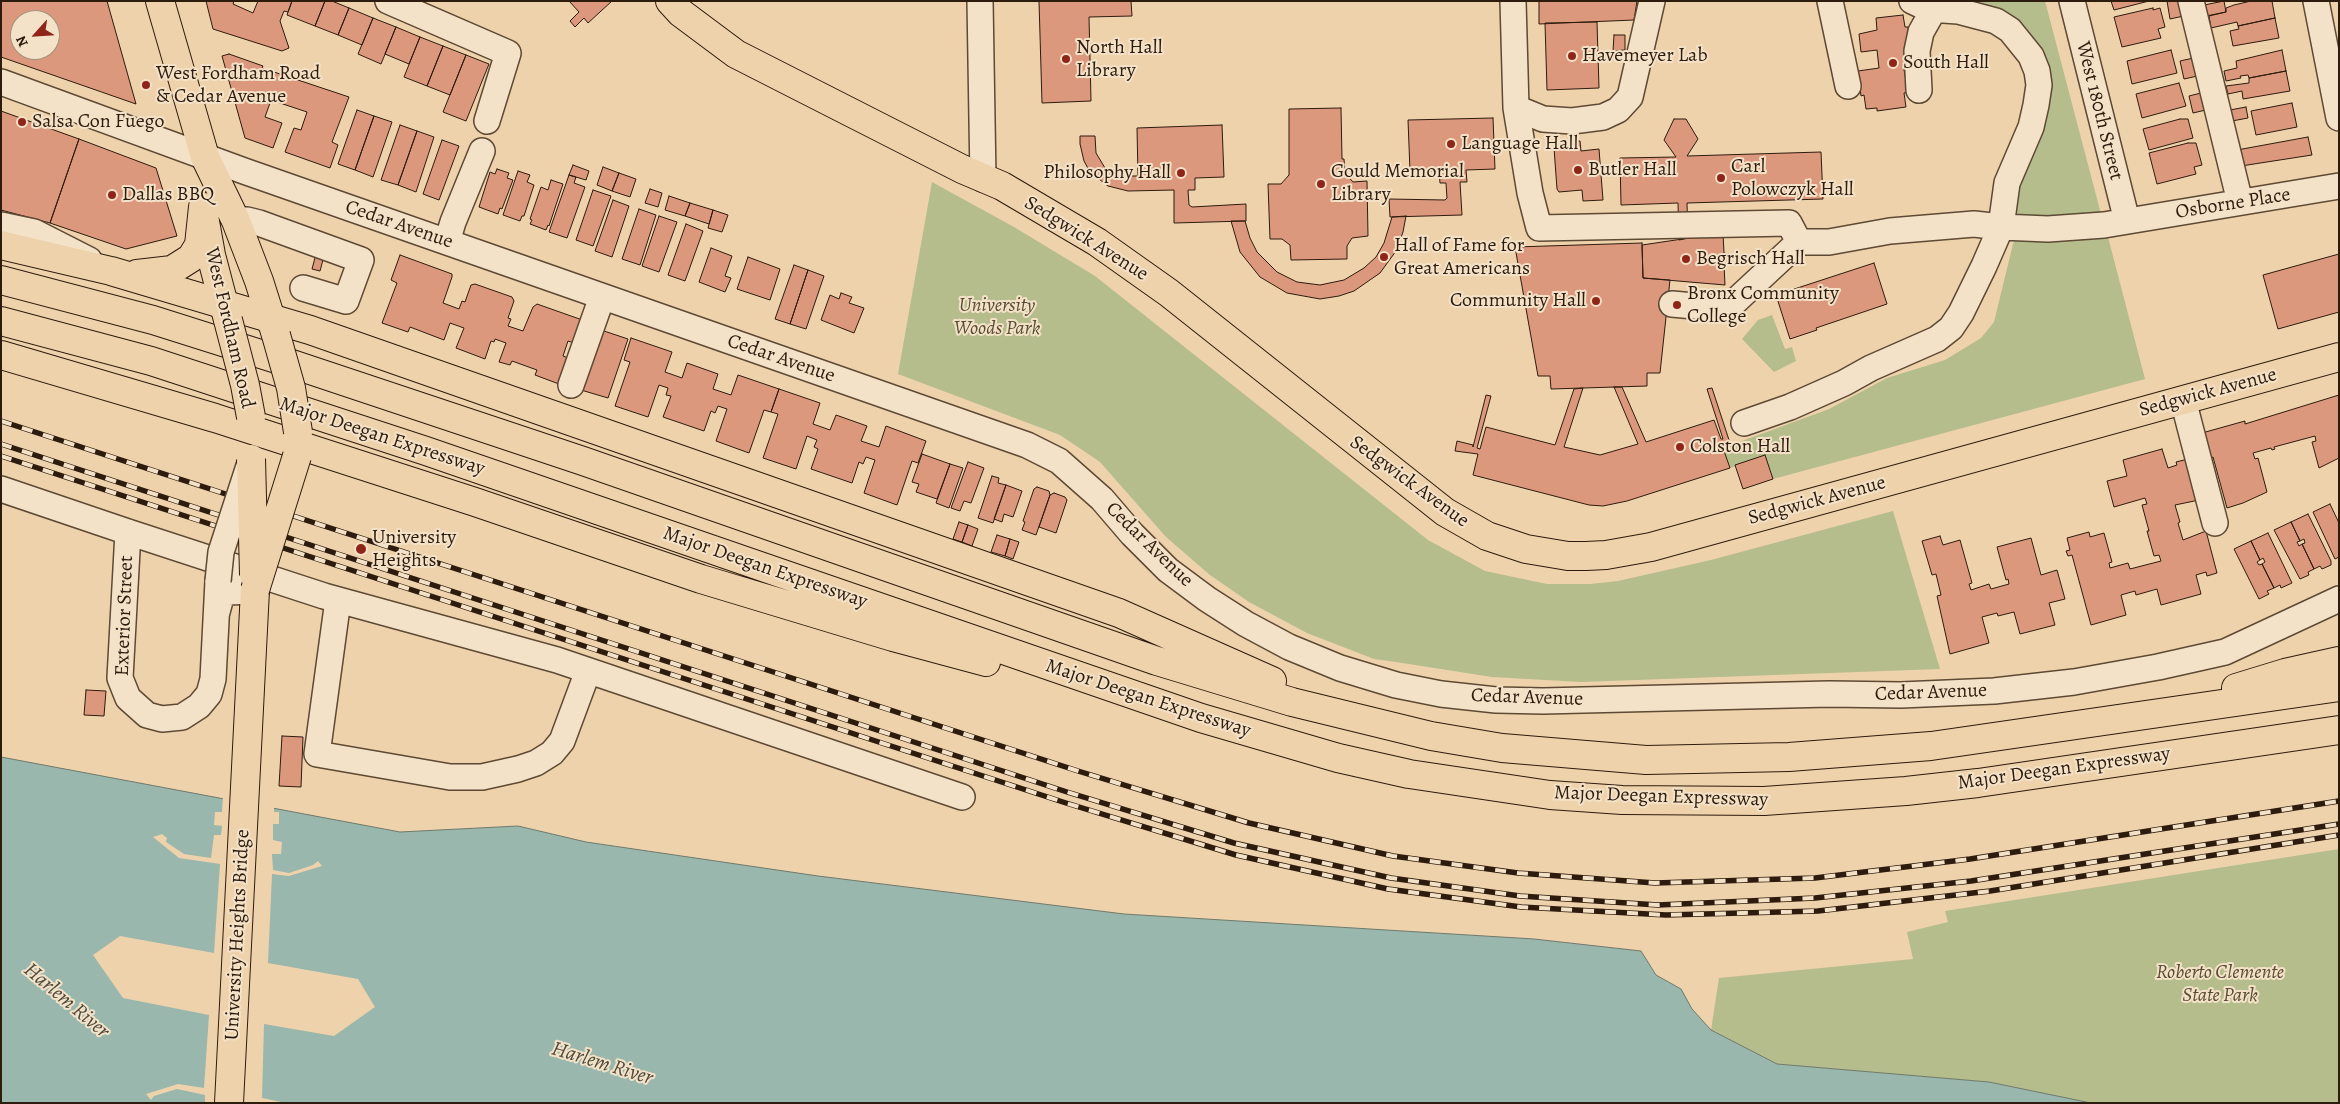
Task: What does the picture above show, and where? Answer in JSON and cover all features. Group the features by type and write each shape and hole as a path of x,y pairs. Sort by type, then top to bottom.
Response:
{"main road":[{"name":"West Fordham Road","path":"160,1 205,157 236,221 273,326 291,388 298,444 256,591"},
{"name":"Sedgwick Avenue","path":"670,1 681,13 736,54 983,179 1002,186 1122,258 1445,512 1487,536 1526,549 1568,556 1606,555 1651,547 2339,357"},
{"name":"West Fordham Road","path":"205,157 202,178 211,255 245,385 251,437 252,543 256,591 247,768"},
{"path":"111,271 153,274 172,270 185,263 199,245 204,207"},
{"path":"1,245 111,271 226,312 273,326 1102,607 1148,625 1288,687 1365,715 1432,736"},
{"name":"Major Deegan Expressway","path":"1,280 154,320 290,363 574,458 1166,664 1292,702 1432,736 1502,748 1646,760 1789,757 1931,746 2339,687"},
{"name":"Major Deegan Expressway","path":"1,321 150,361 468,465 1201,718 1321,754 1409,774 1550,795 1693,802 1764,801 1916,790 2339,730"},
{"path":"1,355 103,384 251,437 298,444 475,502 657,565 884,634 1201,718"},
{"path":"2143,716 2285,674 2339,661"},
{"name":"University Heights Bridge","path":"228,1103 247,768"}],"street":[{"path":"388,1 508,53 486,121"},
{"path":"980,1 983,179"},
{"path":"1513,1 1516,108 1530,193 1539,228 1789,223 1799,242 1727,310 1672,304"},
{"path":"1516,108 1543,119 1572,121 1603,117 1618,110 1630,97 1652,1"},
{"path":"1830,1 1848,86"},
{"name":"West 180th Street","path":"2072,1 2127,221"},
{"path":"2192,1 2240,202"},
{"path":"2316,1 2339,118"},
{"path":"1744,423 1790,407 1936,339 1951,328 1961,313 1984,266 2000,227 2008,183 2031,127 2039,85 2037,71 2031,56 2010,30 1960,6 1923,5 1921,32 1917,51 1919,90"},
{"name":"Cedar Avenue","path":"1,82 205,157 1010,439 1042,452 1059,462 1102,499 1168,570 1207,599 1246,624 1289,647 1340,668 1396,685 1441,694 1496,700 1543,701 1829,694 1901,695 1994,691 2074,682 2158,667 2225,652 2339,600"},
{"path":"447,242 453,222 482,151"},
{"name":"Osborne Place","path":"1799,242 1829,242 1890,231 1974,224 2048,229 2088,227 2339,186"},
{"path":"236,221 260,222 361,260 346,301 303,288"},
{"path":"1,225 34,232 111,271"},
{"path":"571,385 602,297"},
{"path":"2183,400 2216,523"},
{"name":"Exterior Street","path":"128,532 120,672 125,693 138,709 152,716 172,719 187,715 203,702 214,679 221,552 251,437"},
{"name":"Exterior Street","path":"1,489 331,598 524,651 588,671 962,797"},
{"name":"Exterior Street","path":"217,612 221,597 228,592 256,591"},
{"path":"331,598 317,754 450,777 482,777 536,763 552,753 562,741 588,671"}],"green space":[{"path":"1977,1 2045,1 2101,214 2030,220 2019,215 2013,209 2012,199 2046,90"},
{"name":"University Woods Park","path":"932,182 1014,227 1095,276 1428,540 1485,571 1547,584 1590,584 1618,581 1711,560 1893,511 1940,669 1581,682 1492,677 1374,659 1307,633 1249,602 1210,575 1166,537 1100,462 1060,435 898,374"},
{"path":"2108,237 2145,379 1773,479 1765,456 1730,468 1723,448 1829,409 1887,378 1945,360 1981,338 1994,322 2014,240"},
{"path":"1772,315 1785,349 1792,347 1796,361 1774,372 1742,339 1758,320"},
{"name":"Roberto Clemente State Park","path":"2339,849 2339,1103 2091,1103 1989,1082 1777,1064 1711,1030 1719,978 1913,959 1907,932 1948,922 1945,911"}],"water":[{"name":"Harlem River","path":"1,757 400,832 518,826 586,842 818,876 1124,914 1534,939 1641,951 1656,975 1681,989 1692,1009 1711,1030 1777,1064 1989,1082 2091,1103 1,1103"}],"pier":[{"path":"223,796 274,806 274,812 279,812 279,824 273,824 273,840 282,842 281,854 272,854 273,870 289,873 313,865 318,861 322,866 289,876 272,874 268,963 358,979 375,1007 334,1036 264,1024 262,1098 286,1103 205,1103 205,1095 177,1089 154,1096 151,1100 146,1094 178,1084 204,1088 209,1015 123,998 93,955 120,936 214,953 220,864 179,858 153,837 162,834 167,838 166,842 184,854 211,858 214,835 221,835 222,826 214,825 215,812 222,812"}],"building":[{"path":"1,1 107,1 136,104 1,57"},
{"path":"206,1 234,1 233,4 253,13 258,1 292,1 288,12 284,11 280,21 289,48 282,51 213,29"},
{"path":"292,1 325,1 315,26 287,15"},
{"path":"325,1 332,1 349,8 338,35 315,26"},
{"path":"569,1 612,1 588,23 584,18 575,27 570,21 579,12"},
{"name":"North Hall Library","path":"1039,1 1131,1 1132,16 1089,17 1091,101 1042,103"},
{"path":"1539,1 1637,1 1634,20 1539,24"},
{"path":"2111,1 2149,1 2114,10"},
{"path":"2167,1 2185,1 2188,15 2170,19"},
{"path":"2224,1 2226,12 2206,16 2204,5"},
{"path":"2251,1 2272,1 2275,18 2238,26 2237,22 2211,28 2209,16 2226,12 2226,8 2234,5"},
{"path":"349,8 373,18 362,45 338,35"},
{"path":"2153,8 2153,10 2160,8 2165,27 2158,29 2161,38 2122,47 2114,17"},
{"name":"South Hall","path":"1903,15 1905,27 1908,27 1913,63 1903,64 1908,92 1904,93 1906,107 1877,111 1877,108 1866,109 1864,95 1861,96 1858,71 1879,68 1877,50 1861,52 1859,34 1877,30 1876,18"},
{"path":"373,18 396,27 381,64 358,54"},
{"path":"2275,18 2279,38 2233,46 2230,31 2239,29 2238,26"},
{"name":"Havemeyer Lab","path":"1597,22 1599,88 1547,90 1545,23"},
{"path":"396,27 420,37 409,64 385,54"},
{"path":"1614,35 1625,35 1625,50 1613,51"},
{"path":"420,37 443,46 427,86 404,77"},
{"path":"443,46 466,55 450,95 427,86"},
{"path":"2171,50 2177,73 2132,84 2127,61"},
{"path":"2282,50 2286,71 2249,78 2248,75 2240,76 2241,78 2226,81 2224,71 2237,68 2236,61"},
{"path":"229,54 263,66 262,68 349,97 332,142 338,145 330,168 285,152 294,128 301,130 307,112 271,100 265,117 282,123 273,148 245,138 222,56"},
{"path":"466,55 489,64 466,121 443,112"},
{"path":"2198,57 2202,75 2184,79 2180,61"},
{"path":"2286,71 2290,91 2243,99 2242,91 2228,94 2226,86 2249,83 2249,78"},
{"path":"2179,83 2186,106 2142,118 2136,94"},
{"path":"2205,92 2210,109 2193,113 2189,96"},
{"path":"2292,103 2297,127 2256,135 2251,111"},
{"path":"2246,107 2248,118 2232,121 2230,110"},
{"name":"Gould Memorial Library","path":"1341,108 1342,159 1344,159 1345,173 1353,182 1367,181 1368,236 1352,238 1347,246 1347,259 1291,260 1290,245 1282,239 1270,239 1268,184 1281,184 1289,175 1289,109"},
{"path":"357,110 374,116 355,170 338,164"},
{"path":"1,111 79,139 50,223 1,210"},
{"path":"374,116 392,122 373,177 355,170"},
{"name":"Language Hall","path":"1493,118 1495,169 1466,170 1467,182 1460,182 1462,215 1390,217 1389,199 1445,200 1447,198 1446,183 1440,183 1439,171 1410,171 1408,120"},
{"name":"Carl Polowczyk Hall","path":"1674,119 1686,119 1698,139 1687,156 1821,152 1823,199 1687,203 1688,238 1679,240 1678,203 1621,205 1620,158 1676,157 1664,140"},
{"path":"2180,119 2188,119 2193,138 2149,150 2143,129"},
{"path":"400,125 417,131 398,185 381,180"},
{"name":"Philosophy Hall","path":"1222,125 1224,177 1195,178 1195,190 1188,190 1189,205 1192,207 1246,204 1246,221 1174,223 1174,190 1128,191 1108,186 1090,172 1084,161 1080,144 1080,136 1095,136 1096,153 1105,168 1120,176 1138,176 1137,128"},
{"path":"417,131 434,137 416,192 398,185"},
{"path":"2308,137 2312,155 2241,166 2237,150"},
{"name":"Dallas BBQ","path":"79,139 156,168 177,236 126,249 50,223"},
{"path":"442,140 459,146 439,200 423,194"},
{"name":"Butler Hall","path":"1570,141 1580,141 1581,151 1599,149 1603,200 1583,201 1582,190 1559,192 1557,189 1554,148 1571,147"},
{"path":"2188,143 2196,143 2202,165 2194,167 2196,174 2157,184 2149,153"},
{"path":"573,165 589,171 586,180 569,175"},
{"path":"603,167 619,173 612,191 597,185"},
{"path":"497,169 509,173 507,178 513,180 502,209 500,208 498,214 479,207 490,172 495,174"},
{"path":"518,171 530,175 527,182 534,185 524,216 522,216 520,221 503,215"},
{"path":"619,173 636,179 630,197 612,191"},
{"path":"569,175 576,177 574,183 585,187 567,238 549,232"},
{"path":"551,180 563,184 546,230 530,224 532,220 530,219 541,187 548,190"},
{"path":"650,189 662,193 658,207 645,203"},
{"path":"593,190 611,196 593,246 576,240"},
{"path":"669,196 690,203 685,216 665,210"},
{"path":"613,200 629,206 612,257 595,251"},
{"path":"690,203 713,210 709,224 685,216"},
{"path":"639,209 656,215 640,265 622,259"},
{"path":"713,210 728,215 722,232 708,228"},
{"path":"659,216 677,222 659,272 642,266"},
{"name":"Hall of Fame for Great Americans","path":"1406,216 1403,232 1396,251 1380,273 1354,291 1320,299 1287,293 1260,277 1240,252 1231,221 1245,221 1257,252 1277,272 1297,282 1320,285 1344,280 1364,268 1376,257 1384,243 1392,217"},
{"path":"686,224 703,231 685,281 668,275"},
{"name":"Begrisch Hall","path":"1723,233 1724,253 1730,254 1730,264 1724,265 1725,285 1643,278 1642,245"},
{"name":"Community Hall","path":"1642,243 1643,278 1670,280 1660,373 1647,373 1647,386 1551,389 1550,376 1538,376 1515,247"},
{"path":"711,248 732,256 725,276 731,278 725,292 699,282"},
{"path":"316,254 324,256 320,271 312,269"},
{"path":"2339,254 2339,312 2278,329 2263,275"},
{"path":"400,255 452,274 443,303 459,309 462,301 465,302 471,285 475,284 512,297 514,301 508,318 511,319 508,326 523,331 533,307 537,304 588,322 580,345 568,341 563,356 568,358 559,384 535,375 537,370 512,361 510,365 499,362 506,343 495,339 494,342 491,341 485,359 456,348 464,328 450,323 444,340 410,327 408,332 382,323 397,283 391,280"},
{"path":"748,257 780,269 770,300 737,289"},
{"path":"1874,263 1887,304 1816,328 1817,330 1790,339 1776,295"},
{"path":"794,265 808,270 790,324 775,319"},
{"path":"808,270 824,276 806,329 790,324"},
{"path":"841,293 852,297 849,303 864,308 854,333 821,320 830,295 839,299"},
{"path":"595,328 628,339 608,398 581,390"},
{"path":"631,338 672,352 665,372 682,378 687,363 718,374 713,389 731,395 738,375 779,389 771,412 764,410 749,453 716,441 727,409 718,406 715,413 711,411 704,431 663,417 671,396 666,395 668,388 659,385 648,417 615,406 630,362 624,360"},
{"name":"Colston Hall","path":"1614,387 1622,387 1646,442 1714,420 1721,439 1723,439 1707,389 1712,388 1731,446 1723,448 1730,468 1627,501 1603,506 1589,505 1473,475 1478,454 1455,451 1457,441 1473,445 1473,447 1486,395 1491,396 1477,448 1480,449 1486,427 1555,445 1574,389 1583,388 1564,447 1600,455 1638,444"},
{"path":"779,389 820,403 813,424 830,430 836,415 867,426 861,441 879,447 886,426 926,441 918,463 912,461 897,505 864,493 875,460 866,457 863,464 859,462 852,483 811,469 818,449 814,447 817,440 807,436 796,469 763,458 778,414 771,412"},
{"path":"2339,395 2339,458 2319,468 2312,442 2316,441 2315,436 2274,447 2275,449 2272,450 2271,448 2253,453 2255,459 2258,458 2267,492 2227,508 2213,457 2209,459 2202,433 2245,421 2245,424"},
{"path":"2162,449 2168,468 2177,465 2176,462 2188,459 2199,500 2175,505 2180,522 2178,523 2183,540 2206,531 2217,573 2207,576 2206,572 2196,575 2201,594 2161,605 2157,589 2136,595 2135,591 2121,595 2126,615 2091,625 2072,555 2068,556 2066,551 2070,550 2067,538 2089,532 2090,537 2104,533 2112,562 2109,563 2110,568 2128,563 2130,569 2161,561 2159,555 2154,556 2147,531 2149,531 2142,505 2147,504 2145,498 2114,507 2107,481 2127,476 2123,460"},
{"path":"922,454 950,464 937,499 916,492 919,484 912,482"},
{"path":"1765,455 1773,479 1743,489 1735,465"},
{"path":"968,462 984,468 971,503 964,501 960,511 951,508"},
{"path":"950,464 963,468 949,508 936,503"},
{"path":"992,476 999,478 998,483 1006,485 993,523 978,518"},
{"path":"1006,485 1022,491 1013,517 1004,514 1002,522 994,519"},
{"path":"1037,487 1049,491 1050,495 1036,535 1022,530 1025,522 1023,521 1034,489"},
{"path":"1054,493 1065,497 1067,500 1056,533 1039,527 1050,495"},
{"path":"2330,504 2339,523 2339,557 2335,559 2313,512"},
{"path":"2308,514 2331,561 2331,565 2322,569 2320,566 2314,569 2302,544 2305,543 2304,539 2300,541 2291,522"},
{"path":"959,522 968,525 962,542 953,539"},
{"path":"2291,522 2300,541 2297,542 2299,546 2302,544 2314,569 2308,572 2309,575 2300,579 2274,530"},
{"path":"968,525 978,529 972,546 962,542"},
{"path":"2268,533 2292,583 2281,588 2280,585 2274,588 2262,564 2265,562 2263,558 2260,560 2251,541"},
{"path":"997,535 1010,539 1005,556 991,552"},
{"path":"1940,536 1943,545 1960,540 1972,583 1969,584 1971,590 1989,584 1991,589 2009,584 2008,579 2006,580 1997,547 2031,538 2041,575 2057,570 2065,599 2049,603 2055,625 2020,634 2014,612 1998,616 1997,613 1982,617 1989,643 1950,654 1937,596 1941,595 1936,574 1932,575 1922,541"},
{"path":"1010,539 1019,542 1013,559 1005,556"},
{"path":"2251,541 2260,560 2257,562 2259,565 2262,564 2274,588 2267,591 2269,594 2259,599 2234,549"},
{"path":"86,690 106,691 104,716 84,715"},
{"path":"282,736 303,737 301,787 279,786"}],"railway":[{"path":"1,421 1078,771 1249,823 1393,856 1518,873 1655,883 1815,878 1970,859 2339,801"},
{"path":"1,444 1067,792 1234,843 1391,878 1520,896 1658,905 1815,898 1971,881 2339,824"},
{"path":"1,456 1066,803 1236,855 1388,889 1521,907 1666,915 1818,911 1990,891 2339,835"}],"place":[{"name":"Havemeyer Lab","path":"1572,56"},
{"name":"North Hall Library","path":"1066,59"},
{"name":"South Hall","path":"1893,63"},
{"name":"West Fordham Road & Cedar Avenue","path":"146,85"},
{"name":"Salsa Con Fuego","path":"22,122"},
{"name":"Language Hall","path":"1451,144"},
{"name":"Butler Hall","path":"1578,170"},
{"name":"Philosophy Hall","path":"1181,173"},
{"name":"Carl Polowczyk Hall","path":"1721,178"},
{"name":"Gould Memorial Library","path":"1321,184"},
{"name":"Dallas BBQ","path":"112,195"},
{"name":"Hall of Fame for Great Americans","path":"1384,257"},
{"name":"Begrisch Hall","path":"1686,259"},
{"name":"Community Hall","path":"1596,301"},
{"name":"Bronx Community College","path":"1677,305"},
{"name":"Colston Hall","path":"1680,447"},
{"name":"University Heights","path":"361,549"}]}
